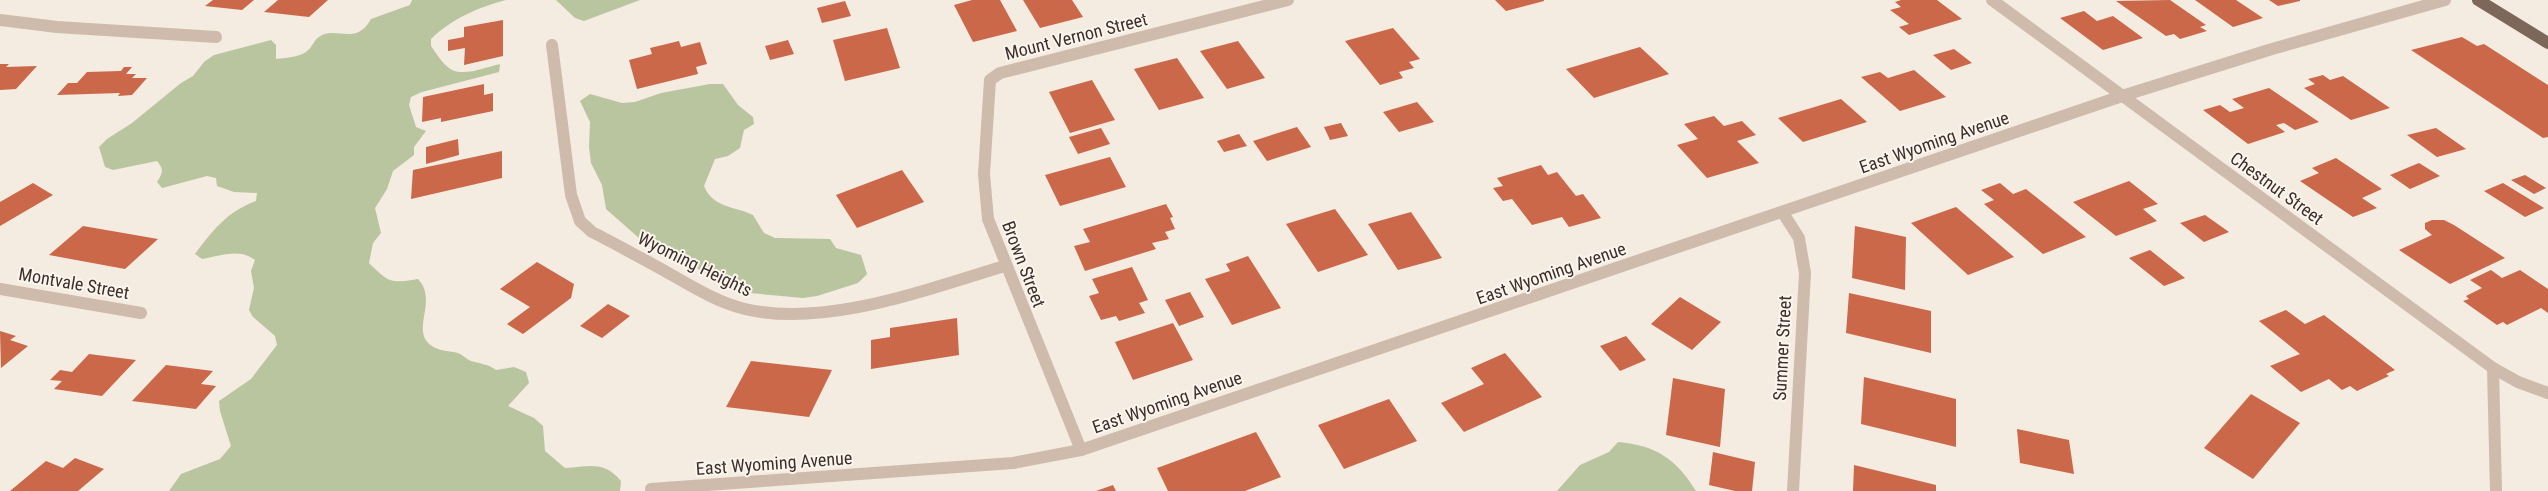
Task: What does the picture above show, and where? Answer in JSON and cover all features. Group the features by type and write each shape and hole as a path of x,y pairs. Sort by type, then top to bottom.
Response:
{"main road":[{"path":"2478,0 2548,43"}],"street":[{"name":"Mount Vernon Street","path":"990,80 1000,73 1273,2 1288,0"},
{"name":"Chestnut Street","path":"1992,0 2493,368 2518,382 2548,393"},
{"name":"East Wyoming Avenue","path":"652,489 1013,463 1081,450 1783,213 2122,96 2272,49 2445,0"},
{"path":"0,20 57,27 216,37"},
{"name":"Wyoming Heights","path":"552,45 571,195 580,221 592,232 706,293 748,310 798,316 882,300 1005,266"},
{"name":"Brown Street","path":"990,80 984,174 988,219 1005,266 1081,450"},
{"name":"Summer Street","path":"1783,213 1799,238 1805,273 1793,491"},
{"name":"Montvale Street","path":"0,289 141,313"},
{"path":"2493,368 2496,491"}],"green space":[{"path":"412,0 506,0 466,15 448,25 431,39 431,46 439,58 454,71 467,72 500,64 499,72 422,92 411,97 409,105 416,127 426,131 414,147 414,155 393,171 387,189 375,208 381,233 373,243 369,263 390,280 418,279 424,288 426,297 423,332 426,340 432,346 441,350 458,353 471,361 487,365 496,370 514,367 526,372 529,383 508,406 534,418 543,426 545,451 565,468 602,467 621,481 620,491 169,491 181,474 220,459 231,446 220,411 219,401 251,379 277,345 275,336 253,317 249,310 254,288 251,271 255,260 243,254 202,259 195,254 214,230 229,216 256,201 257,193 234,192 217,186 216,178 207,176 162,188 157,182 162,171 157,161 113,170 105,167 99,147 181,83 193,76 204,62 214,55 271,40 276,45 276,59 296,56 306,52 317,38 325,34 352,34 359,32 371,19 410,5"},
{"path":"556,0 640,0 584,21 575,18"},
{"path":"710,84 723,84 738,105 753,117 754,124 744,130 740,148 728,156 715,159 704,186 708,193 718,202 753,215 764,233 775,238 830,239 836,248 861,255 867,274 858,283 817,296 803,298 750,293 648,246 606,209 602,185 591,163 589,147 590,122 580,101 590,94 622,103 635,102 661,93"},
{"path":"1618,442 1643,446 1664,456 1681,470 1696,491 1557,491 1580,465 1609,452"}],"building":[{"path":"213,0 254,0 242,10 205,6"},
{"path":"278,0 328,0 309,17 264,12"},
{"path":"972,0 1000,0 1017,31 973,42 954,5"},
{"path":"1023,0 1072,0 1083,17 1040,28"},
{"path":"1495,0 1544,0 1544,1 1506,11"},
{"path":"1901,0 1937,0 1962,19 1909,35 1899,27 1909,24 1890,10 1901,7 1895,2"},
{"path":"2170,0 2206,25 2200,27 2207,31 2180,39 2174,34 2166,36 2116,1"},
{"path":"2195,0 2236,0 2263,18 2233,27"},
{"path":"2269,0 2300,0 2300,1 2278,6"},
{"path":"845,1 851,16 822,23 817,8"},
{"path":"2084,11 2097,21 2113,16 2143,38 2103,50 2060,18"},
{"path":"503,20 503,56 464,65 465,48 448,51 448,40 464,37 464,27"},
{"path":"887,28 900,68 845,81 833,40"},
{"path":"1393,28 1420,59 1409,62 1414,68 1399,72 1403,78 1380,85 1345,41"},
{"path":"2462,37 2477,46 2484,44 2548,85 2548,137 2543,138 2411,50"},
{"path":"788,40 794,54 770,60 765,46"},
{"path":"679,41 681,47 700,42 707,64 696,67 698,74 637,89 629,60 652,54 650,48"},
{"path":"1238,41 1265,78 1227,89 1200,51"},
{"path":"1640,47 1669,74 1594,98 1566,69"},
{"path":"1954,49 1972,63 1951,70 1933,55"},
{"path":"1177,58 1204,98 1159,110 1134,69"},
{"path":"0,64 9,64 6,67 37,66 16,89 0,90"},
{"path":"124,67 132,67 126,74 136,74 132,78 147,78 132,95 118,96 120,93 57,95 68,83 77,83 87,72 121,71"},
{"path":"1914,70 1946,97 1900,111 1861,77 1880,72 1888,78"},
{"path":"2323,75 2330,80 2343,76 2390,108 2351,120 2304,88 2315,84 2308,79"},
{"path":"1092,80 1115,120 1070,133 1049,92"},
{"path":"484,84 484,95 493,93 493,111 441,122 441,118 422,122 423,97"},
{"path":"2269,88 2319,122 2295,130 2284,123 2276,125 2285,132 2248,144 2203,110 2220,105 2230,112 2244,108 2232,99"},
{"path":"1841,99 1867,122 1803,142 1778,118"},
{"path":"1417,102 1434,122 1399,132 1383,112"},
{"path":"1714,116 1724,126 1742,121 1756,135 1737,141 1759,163 1707,178 1677,145 1698,139 1684,124"},
{"path":"1341,123 1348,136 1330,140 1324,127"},
{"path":"1297,127 1311,147 1267,161 1253,141"},
{"path":"1101,128 1110,144 1078,154 1069,137"},
{"path":"2436,128 2466,149 2437,157 2407,135"},
{"path":"1239,134 1247,146 1224,152 1217,141"},
{"path":"458,139 459,155 426,164 426,147"},
{"path":"502,151 502,178 411,199 413,170"},
{"path":"1110,157 1126,187 1060,206 1045,175"},
{"path":"2336,158 2382,189 2362,198 2377,208 2353,217 2300,181 2319,173 2312,168"},
{"path":"2419,163 2440,176 2410,189 2390,175"},
{"path":"1541,165 1548,175 1557,172 1576,196 1583,194 1601,218 1569,227 1562,217 1532,225 1512,199 1503,201 1493,188 1503,186 1497,178"},
{"path":"902,170 924,202 857,228 836,195"},
{"path":"2525,175 2546,188 2534,194 2511,180"},
{"path":"2129,181 2158,204 2143,209 2157,221 2116,236 2073,202"},
{"path":"33,183 53,195 0,226 0,202"},
{"path":"2000,183 2013,194 2026,189 2086,237 2043,254 1984,204 1994,200 1981,190"},
{"path":"2503,183 2544,208 2525,217 2484,191"},
{"path":"1166,204 1173,217 1170,218 1175,229 1165,232 1169,239 1152,243 1156,249 1085,271 1074,246 1090,242 1083,229"},
{"path":"1956,207 2014,257 1968,275 1911,223"},
{"path":"1335,209 1368,255 1318,272 1286,224"},
{"path":"1411,212 1442,258 1398,270 1368,224"},
{"path":"2205,215 2229,232 2204,242 2180,223"},
{"path":"2432,220 2444,220 2454,225 2505,258 2450,284 2399,250 2432,235 2425,229 2425,223"},
{"path":"83,226 158,239 125,269 49,255"},
{"path":"1855,226 1906,237 1905,290 1852,278"},
{"path":"2150,250 2185,278 2164,286 2129,258"},
{"path":"1248,256 1281,308 1232,325 1205,279 1230,271 1226,264"},
{"path":"537,262 574,284 571,298 523,334 507,324 530,307 500,289"},
{"path":"1132,267 1148,300 1139,303 1145,313 1119,321 1116,316 1101,320 1089,296 1099,293 1092,279"},
{"path":"2491,270 2502,278 2520,270 2548,289 2548,313 2541,308 2507,325 2503,322 2497,325 2463,301 2469,299 2466,296 2482,288 2470,280"},
{"path":"1190,292 1204,317 1179,326 1165,300"},
{"path":"1849,293 1931,311 1931,353 1846,333"},
{"path":"1680,297 1721,322 1692,350 1651,324"},
{"path":"608,304 630,316 602,338 580,326"},
{"path":"2286,310 2305,324 2324,315 2395,370 2386,374 2389,376 2357,391 2350,386 2342,390 2329,379 2301,392 2270,366 2300,354 2259,321"},
{"path":"957,318 959,355 871,369 871,340 890,337 890,328"},
{"path":"1173,323 1193,360 1133,380 1115,342"},
{"path":"0,331 16,336 10,340 28,346 1,368"},
{"path":"1626,336 1646,360 1620,371 1600,346"},
{"path":"1505,353 1542,397 1464,432 1441,403 1484,384 1471,368"},
{"path":"89,354 136,360 102,396 54,389 62,381 50,380 60,370 72,372"},
{"path":"751,361 832,370 809,417 726,407"},
{"path":"166,365 213,371 201,384 216,386 196,409 132,401"},
{"path":"1864,377 1956,399 1956,447 1861,424"},
{"path":"1673,378 1725,389 1720,447 1666,435"},
{"path":"2251,394 2300,423 2253,479 2204,448"},
{"path":"1389,399 1417,441 1344,469 1318,425"},
{"path":"2017,429 2069,440 2074,474 2020,463"},
{"path":"1256,432 1281,477 1245,491 1168,491 1157,468"},
{"path":"1713,452 1755,462 1752,491 1735,491 1709,485"},
{"path":"75,458 104,469 78,491 10,491 46,461 63,468"},
{"path":"1854,465 1936,485 1936,491 1853,491"},
{"path":"1113,485 1116,491 1096,491"}]}
